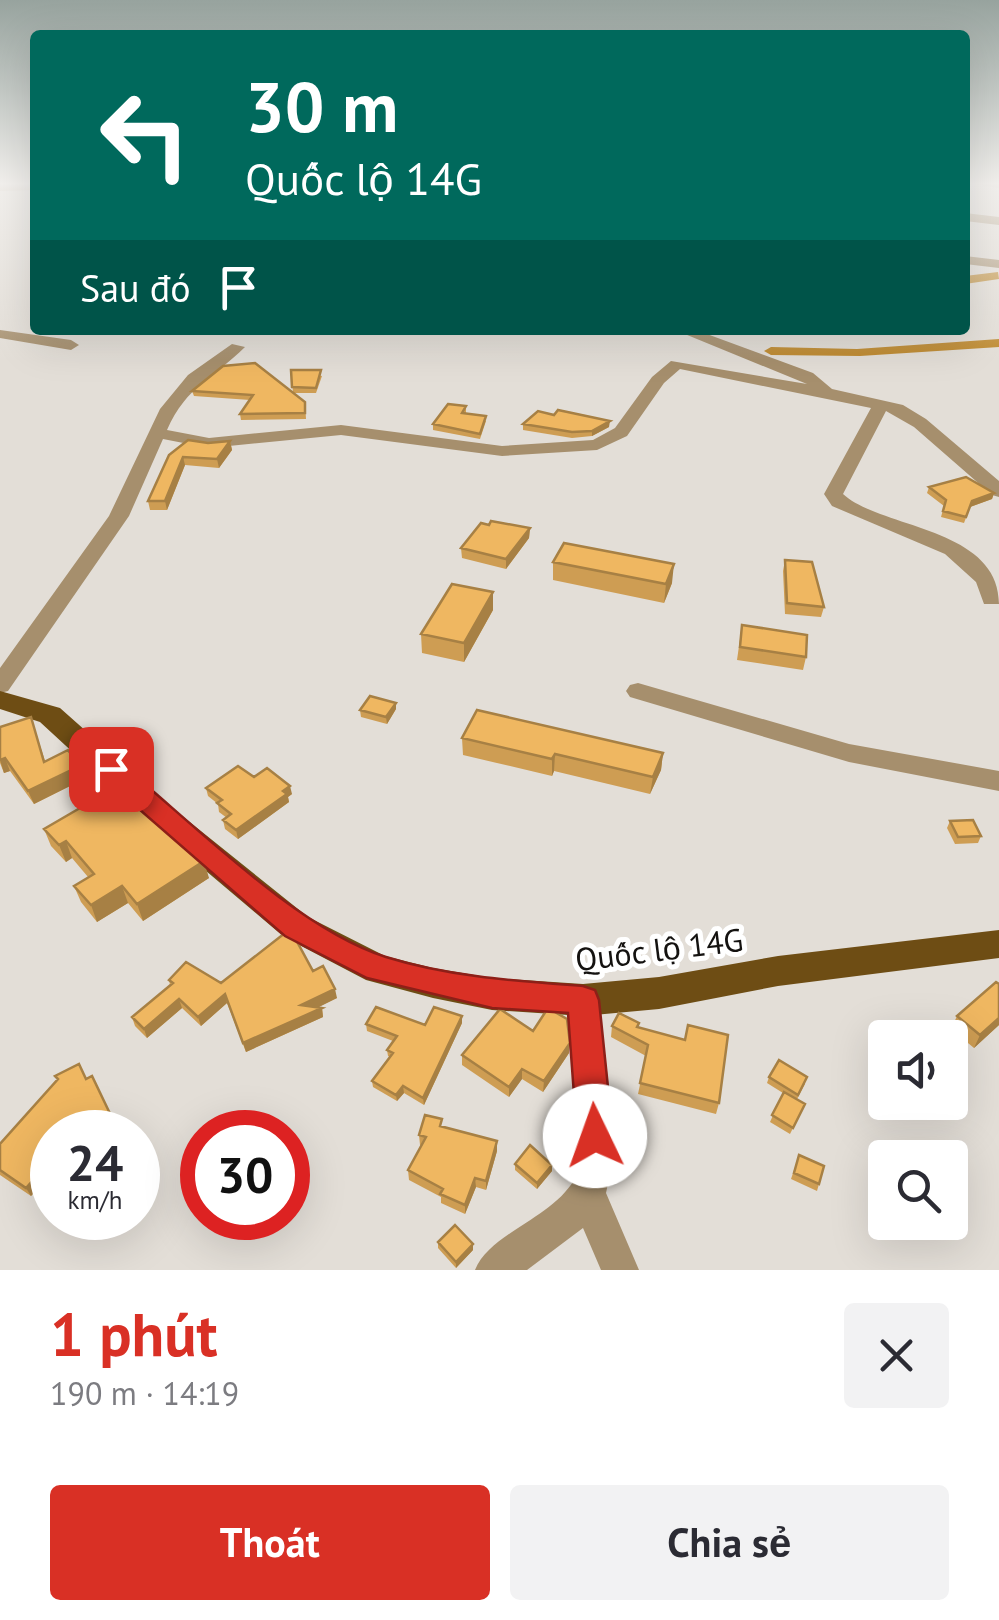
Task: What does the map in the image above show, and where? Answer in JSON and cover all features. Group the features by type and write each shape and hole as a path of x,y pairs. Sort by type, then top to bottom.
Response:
{"main road":[{"name":"Quốc lộ 14G","path":"0,700 50,716 296,928 378,969 433,983 492,994 583,1000 659,993 778,971 999,944"}],"street":[{"path":"970,261 999,264"},
{"path":"0,334 71,345"},
{"path":"695,335 806,376 826,393"},
{"path":"0,684 119,516 180,393 236,347"},
{"path":"157,433 215,443 341,430 451,446 528,451 610,441 648,398 658,380 677,364 882,404 920,423 999,491"},
{"path":"882,404 834,494 838,502 912,530 974,566 991,584 992,599"},
{"path":"638,691 849,753 999,781"},
{"path":"494,1270 570,1216 588,1196 596,1173 594,1098 583,1000"},
{"path":"588,1196 620,1270"}],"building":[{"path":"255,363 305,402 305,413 240,414 253,395 192,391 223,366"},
{"path":"291,370 321,370 316,388 292,387"},
{"path":"448,404 466,406 462,413 486,416 480,434 433,424"},
{"path":"558,410 610,421 592,431 572,432 523,424 538,411 554,415"},
{"path":"188,440 230,441 217,459 183,457 165,501 148,501 169,455"},
{"path":"966,477 994,493 972,501 966,517 943,511 946,500 929,487"},
{"path":"491,521 530,528 506,559 461,548 481,523 489,525"},
{"path":"564,543 674,564 666,584 553,562"},
{"path":"785,560 812,562 824,607 787,603"},
{"path":"452,584 493,592 464,643 421,634"},
{"path":"742,625 807,635 806,657 740,647"},
{"path":"370,696 396,703 386,717 360,710"},
{"path":"477,710 663,753 653,777 462,738"},
{"path":"31,717 44,762 68,750 80,766 28,791 5,758 0,760 0,727"},
{"path":"238,766 254,777 267,768 290,786 283,791 287,794 236,830 223,820 231,814 217,803 222,800 206,788"},
{"path":"111,790 120,799 135,802 204,861 137,904 122,886 91,905 74,886 94,874 66,841 59,845 44,829"},
{"path":"973,820 981,836 958,837 950,821"},
{"path":"285,933 295,938 313,971 323,966 335,989 301,1005 322,1008 243,1043 225,994 198,1017 179,999 144,1029 132,1017 173,983 169,980 186,962 221,983"},
{"path":"996,982 999,984 999,1018 980,1035 968,1025 968,1020 957,1016"},
{"path":"376,1007 425,1025 434,1007 462,1016 423,1098 403,1086 396,1095 372,1081 393,1053 387,1050 397,1036 366,1024"},
{"path":"548,1008 567,1019 570,1043 544,1081 522,1069 509,1087 462,1055 500,1009 533,1031"},
{"path":"619,1013 639,1023 637,1027 685,1040 688,1025 728,1035 719,1103 640,1083 648,1045 612,1026"},
{"path":"779,1060 807,1077 798,1095 769,1077"},
{"path":"79,1064 86,1079 92,1076 108,1110 30,1110 58,1079 55,1076"},
{"path":"784,1092 805,1104 793,1128 772,1115"},
{"path":"30,1110 30,1184 26,1188 0,1170 0,1144"},
{"path":"425,1115 442,1119 440,1126 497,1141 486,1181 475,1178 465,1205 440,1194 443,1189 408,1170 426,1137 419,1135"},
{"path":"530,1145 552,1165 537,1183 515,1164"},
{"path":"799,1155 824,1166 819,1184 794,1173"},
{"path":"455,1225 473,1244 456,1262 438,1242"}],"waterway":[{"path":"970,279 998,276"},
{"path":"860,352 999,343"},
{"path":"771,351 854,352"}],"route":[{"path":"111,769 296,928 378,969 492,994 583,1000 595,1136"}]}
